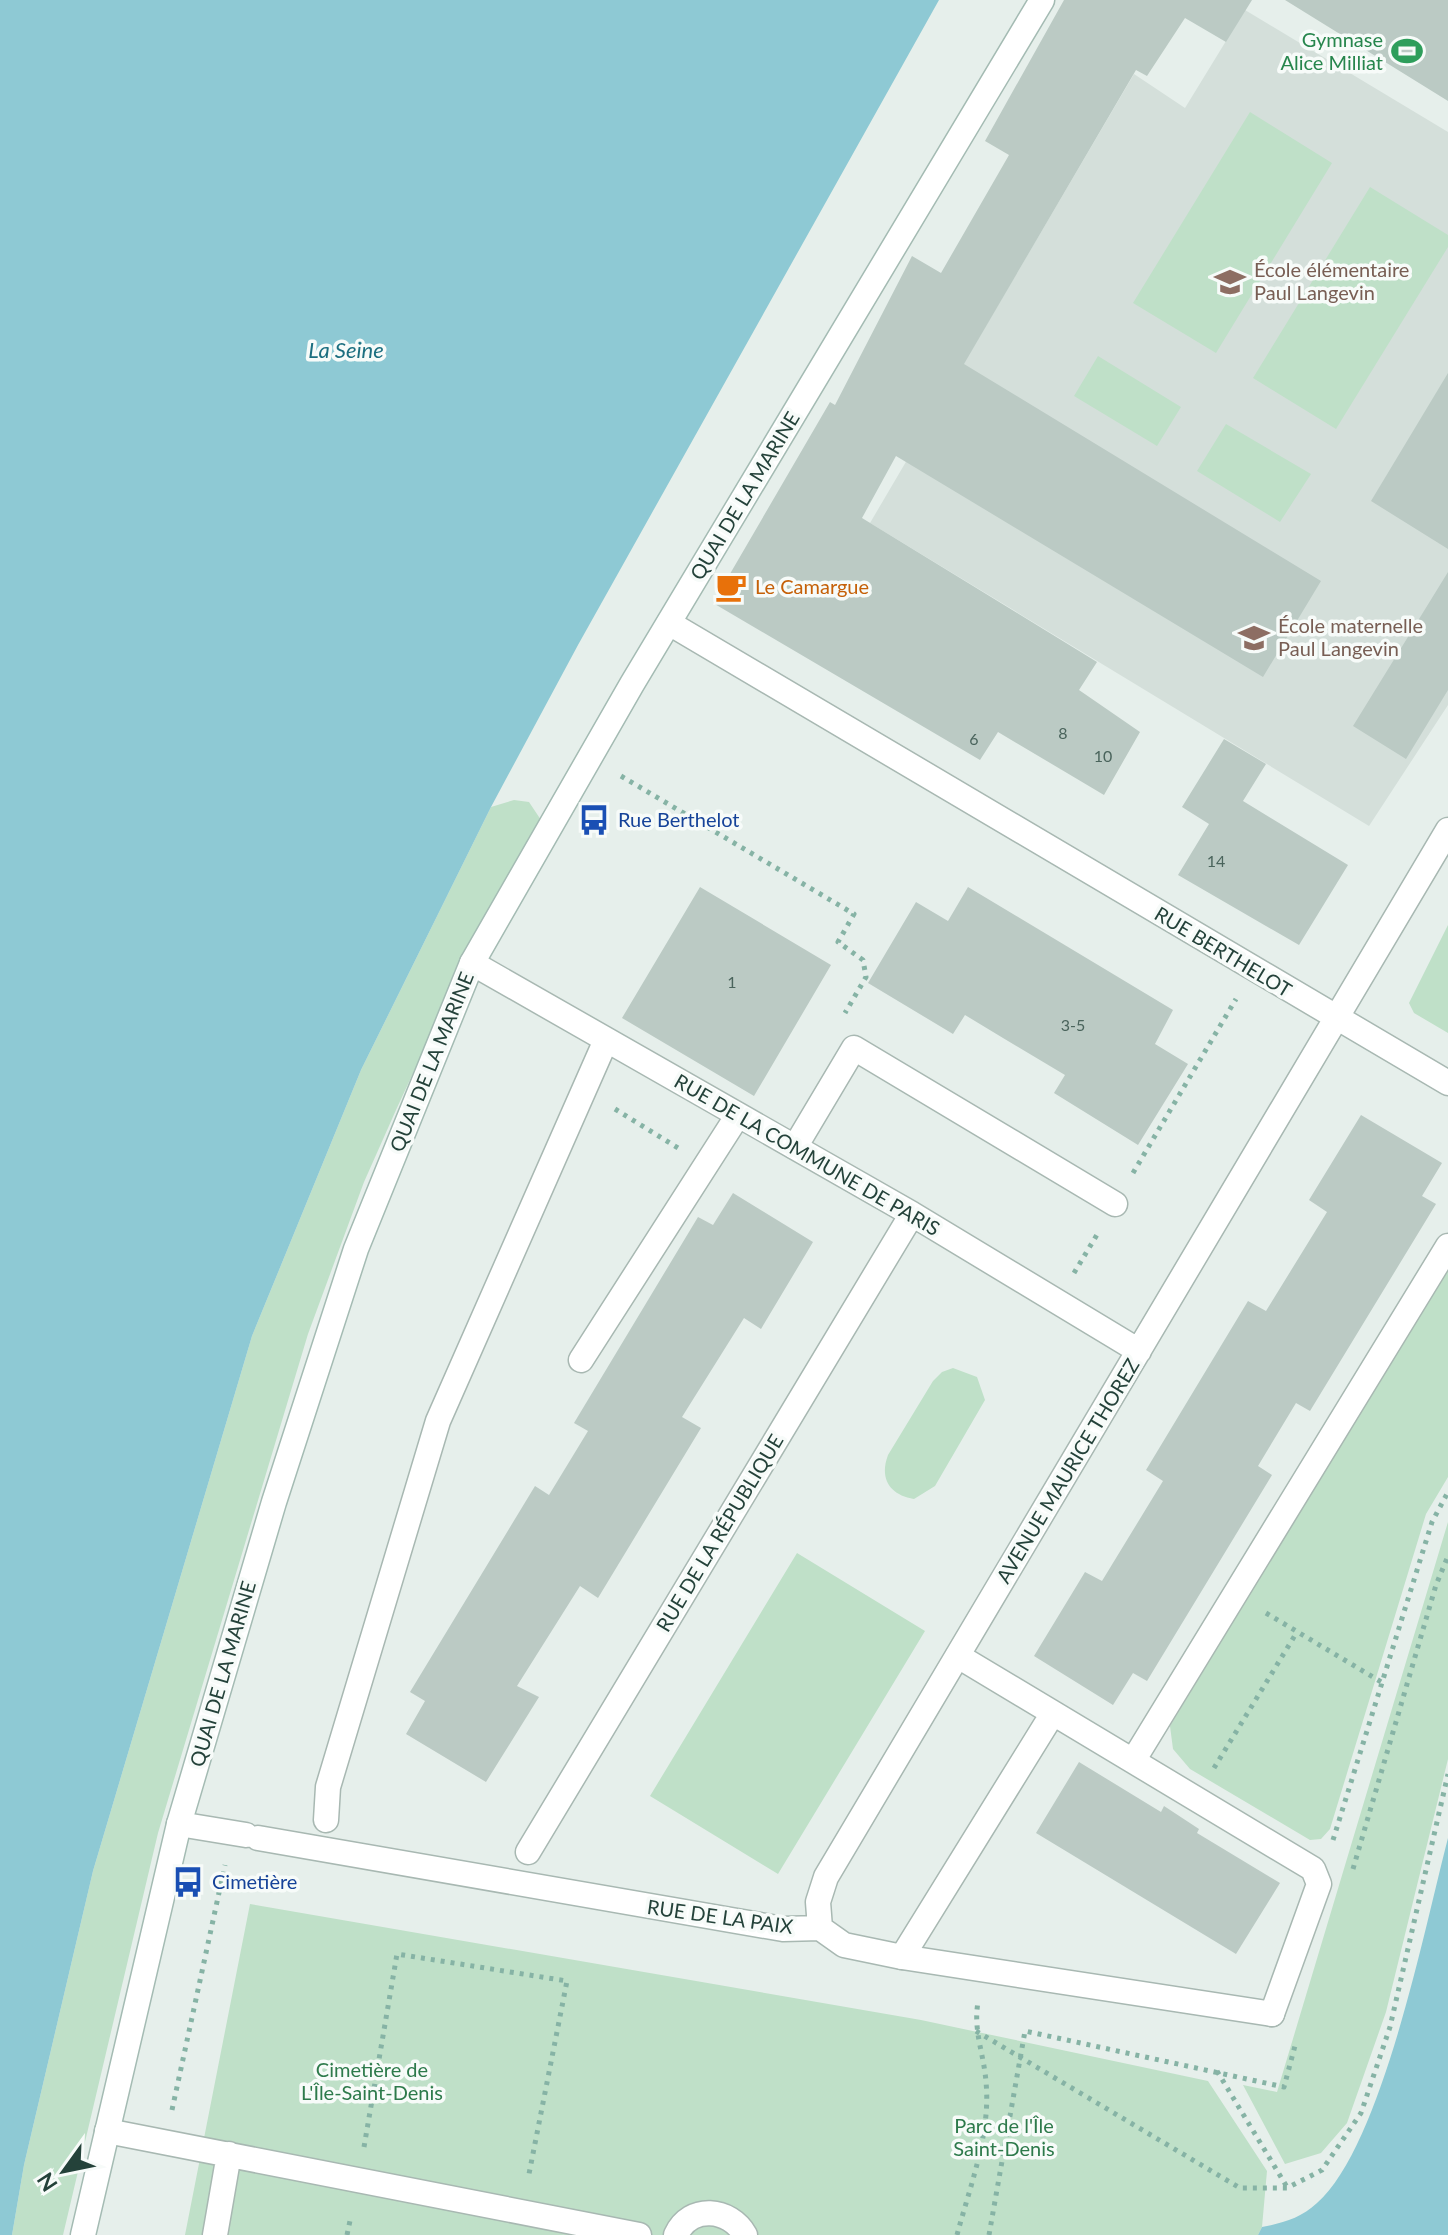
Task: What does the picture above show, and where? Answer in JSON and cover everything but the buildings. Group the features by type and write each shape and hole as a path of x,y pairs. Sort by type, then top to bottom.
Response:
{"street":[{"name":"QUAI DE LA MARINE","path":"83,2235 179,1824 274,1502 356,1249 472,963 669,623 1042,0"},
{"name":"RUE BERTHELOT","path":"669,623 1253,971 1448,1083"},
{"name":"AVENUE MAURICE THOREZ","path":"820,1928 818,1902 826,1877 1338,1020 1448,830"},
{"name":"RUE DE LA COMMUNE DE PARIS","path":"472,963 912,1214 1139,1351"},
{"path":"326,1820 328,1787 438,1421 606,1040"},
{"path":"795,1147 854,1048 1115,1204"},
{"path":"581,1360 738,1115"},
{"name":"RUE DE LA RÉPUBLIQUE","path":"528,1852 912,1214"},
{"path":"1133,1761 1448,1246"},
{"path":"958,1656 1313,1869"},
{"path":"902,1957 1053,1713"},
{"name":"RUE DE LA PAIX","path":"179,1824 783,1929 820,1928 844,1945 902,1957 1272,2014 1319,1884 1313,1869"},
{"path":"107,2131 639,2235"},
{"path":"215,2235 229,2154"},
{"path":"676,2235 690,2218 705,2213 720,2213 733,2220 745,2235"}],"path":[{"path":"590,758 854,914 838,942 854,953 865,967 866,977 843,1017 854,1048"},
{"path":"1057,1302 1253,971"},
{"path":"585,1090 706,1165"},
{"path":"1313,1869 1332,1844 1432,1522 1448,1492"},
{"path":"1352,1870 1431,1600 1448,1556"},
{"path":"1234,1594 1383,1683"},
{"path":"1195,1798 1297,1632"},
{"path":"976,2031 1240,2188 1287,2188 1322,2170 1361,2113 1390,2027 1448,1774"},
{"path":"165,2142 245,1836"},
{"path":"347,2235 397,1954 567,1981 522,2212"},
{"path":"957,2235 986,2125 986,2082 976,2031 983,1969"},
{"path":"989,2235 1025,2031 1284,2087 1299,2029"},
{"path":"1217,2071 1287,2188"}],"shaded area":[{"path":"1245,10 1448,132 1448,705 1369,826 870,523 1134,74 1185,108"}],"green space":[{"path":"1250,112 1332,163 1216,353 1133,303"},
{"path":"1370,187 1448,235 1448,247 1336,429 1253,378"},
{"path":"1098,356 1181,407 1157,446 1074,396"},
{"path":"1226,424 1311,474 1280,522 1197,471"},
{"path":"514,800 529,802 541,820 456,980 396,1110 364,1182 308,1334 158,1833 63,2235 12,2235 24,2165 93,1871 252,1336 361,1070 491,807"},
{"path":"1448,925 1448,1033 1414,1013 1409,1003"},
{"path":"1448,1264 1448,1477 1426,1514 1330,1829 1321,1839 1310,1840 1190,1769 1173,1749 1170,1726"},
{"path":"953,1368 977,1377 985,1400 935,1486 914,1499 906,1497 893,1490 886,1478 888,1455 933,1381 942,1372"},
{"path":"1448,1522 1448,1759 1386,2012 1347,2123 1321,2153 1285,2164 1243,2085 1277,2092"},
{"path":"797,1553 925,1631 778,1874 650,1796"},
{"name":"Cimetière de L'Île-Saint-Denis","path":"250,1904 921,2020 1208,2081 1267,2171 1262,2227 1258,2235 185,2235"}],"water":[{"name":"La Seine","path":"0,0 939,0 578,645 491,807 361,1070 252,1336 93,1871 24,2165 12,2235 0,2235"},
{"path":"1448,1838 1448,2235 1258,2235 1262,2227 1305,2213 1317,2203 1340,2175 1362,2134 1381,2086 1414,1977"}],"place":[{"name":"Gymnase Alice Milliat","path":"1407,51"},
{"name":"École élémentaire Paul Langevin","path":"1230,282"},
{"name":"Le Camargue","path":"731,587"},
{"name":"École maternelle Paul Langevin","path":"1254,638"},
{"name":"Rue Berthelot","path":"594,820"},
{"name":"Cimetière","path":"188,1882"}],"park label":[{"name":"Parc de l'Île Saint-Denis","path":"1004,2138"}]}
